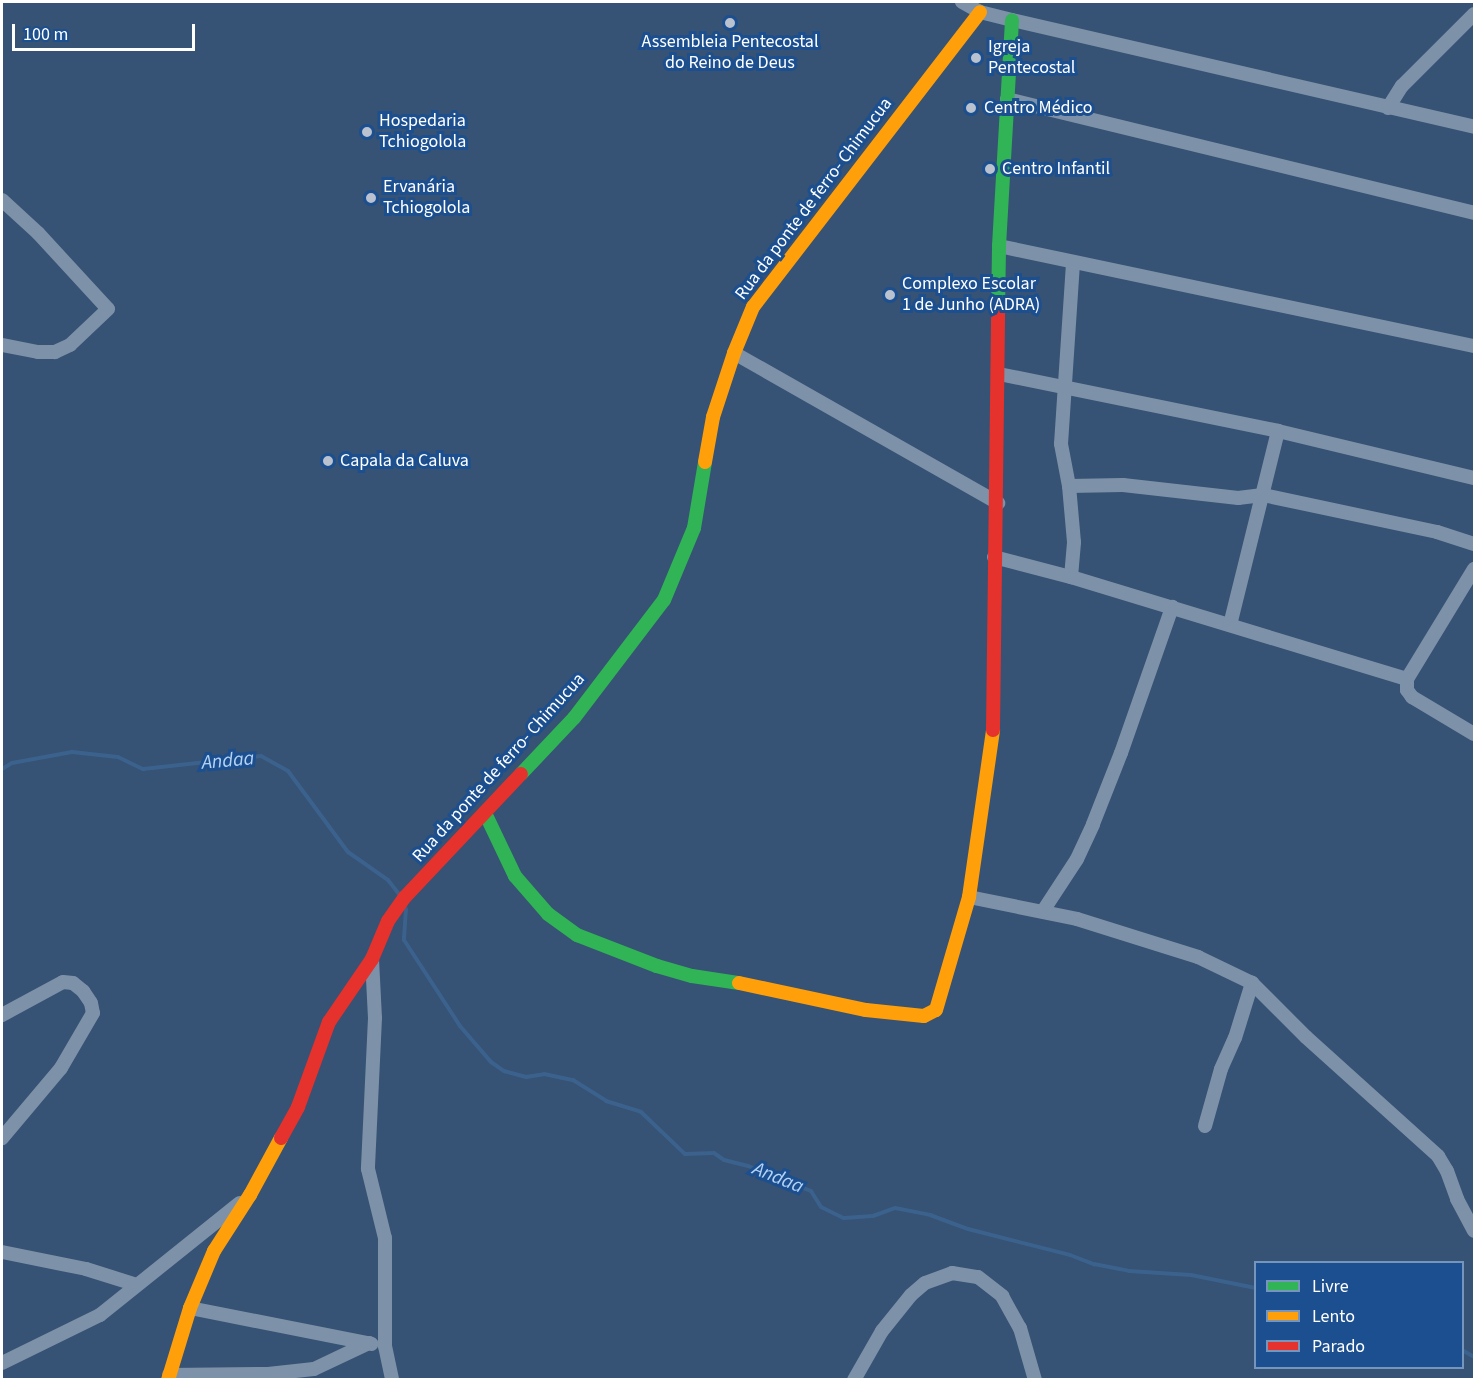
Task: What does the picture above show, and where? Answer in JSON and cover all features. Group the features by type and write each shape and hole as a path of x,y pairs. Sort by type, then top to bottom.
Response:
{"street":[{"path":"962,2 981,12 1012,20 1474,127"},
{"name":"Rua da ponte de ferro- Chimucua","path":"168,1377 190,1308 214,1251 250,1196 298,1107 329,1022 372,959 388,921 405,897 574,718 664,600 694,528 714,417 734,353 753,307 812,227 981,12"},
{"path":"1388,108 1402,86 1474,14"},
{"path":"485,813 514,876 548,914 577,935 657,966 692,976 719,978 856,1008 924,1016 936,1010 969,897 993,745 994,557 998,503 999,246 1012,20"},
{"path":"1007,99 1474,213"},
{"path":"2,200 38,233 108,309 70,345 55,352 38,352 2,345"},
{"path":"999,246 1474,346"},
{"path":"1071,577 1074,542 1069,486 1061,444 1067,389 1073,262"},
{"path":"734,353 998,503"},
{"path":"999,374 1278,431 1474,478"},
{"path":"1230,625 1278,431"},
{"path":"1069,486 1123,485 1239,498 1263,495 1437,532 1474,544"},
{"path":"994,557 1071,577 1407,679"},
{"path":"1474,569 1407,679 1407,690 1412,697 1474,734"},
{"path":"1043,911 1077,859 1093,824 1121,753 1172,607"},
{"path":"969,897 1077,919 1198,957 1252,983 1306,1037 1438,1156 1474,1231"},
{"path":"372,959 375,1018 368,1169 385,1238 385,1347 392,1380"},
{"path":"2,1015 63,982 74,983 83,991 91,1003 93,1013 61,1068 2,1138"},
{"path":"1206,1126 1221,1069 1235,1038 1252,983"},
{"path":"2,1363 60,1337 100,1315 250,1196"},
{"path":"2,1252 86,1269 137,1285"},
{"path":"854,1380 882,1331 911,1294 926,1283 952,1273 978,1277 1002,1296 1020,1328 1035,1380"},
{"path":"190,1308 385,1347"},
{"path":"168,1377 268,1374 314,1369 369,1343"}],"waterway":[{"name":"Andaa","path":"2,769 12,763 72,752 118,757 143,769 261,756 288,771 348,852 388,880 399,894"},
{"name":"Andaa","path":"406,909 404,940 460,1026 491,1062 504,1071 526,1077 544,1074 573,1080 606,1101 641,1112 685,1154 714,1153 724,1160 748,1166 811,1191 821,1207 844,1218 873,1216 895,1208 930,1215 968,1229 1070,1255 1094,1264 1129,1271 1191,1275 1254,1288"},
{"name":"Andaa","path":"1464,1351 1474,1357"}],"traffic: fast":[{"path":"998,312 999,246 1012,20"},
{"path":"521,774 574,718 664,600 694,528 705,462"},
{"path":"485,813 515,876 548,914 577,935 657,966 692,976 739,983"}],"traffic: slow":[{"path":"705,462 713,417 734,353 753,307 980,12"},
{"path":"739,983 866,1010 924,1016 936,1010 969,897 993,730"},
{"path":"168,1380 190,1308 214,1251 250,1195 281,1138"}],"traffic: jam":[{"path":"993,730 998,312"},
{"path":"281,1138 298,1107 329,1022 372,959 388,921 405,897 521,774"}],"place":[{"name":"Assembleia Pentecostal do Reino de Deus","path":"730,23"},
{"name":"Igreja Pentecostal","path":"976,58"},
{"name":"Centro Médico","path":"971,108"},
{"name":"Hospedaria Tchiogolola","path":"367,132"},
{"name":"Centro Infantil","path":"990,169"},
{"name":"Ervanária Tchiogolola","path":"371,198"},
{"name":"Complexo Escolar 1 de Junho (ADRA)","path":"890,295"},
{"name":"Capala da Caluva","path":"328,461"}]}
